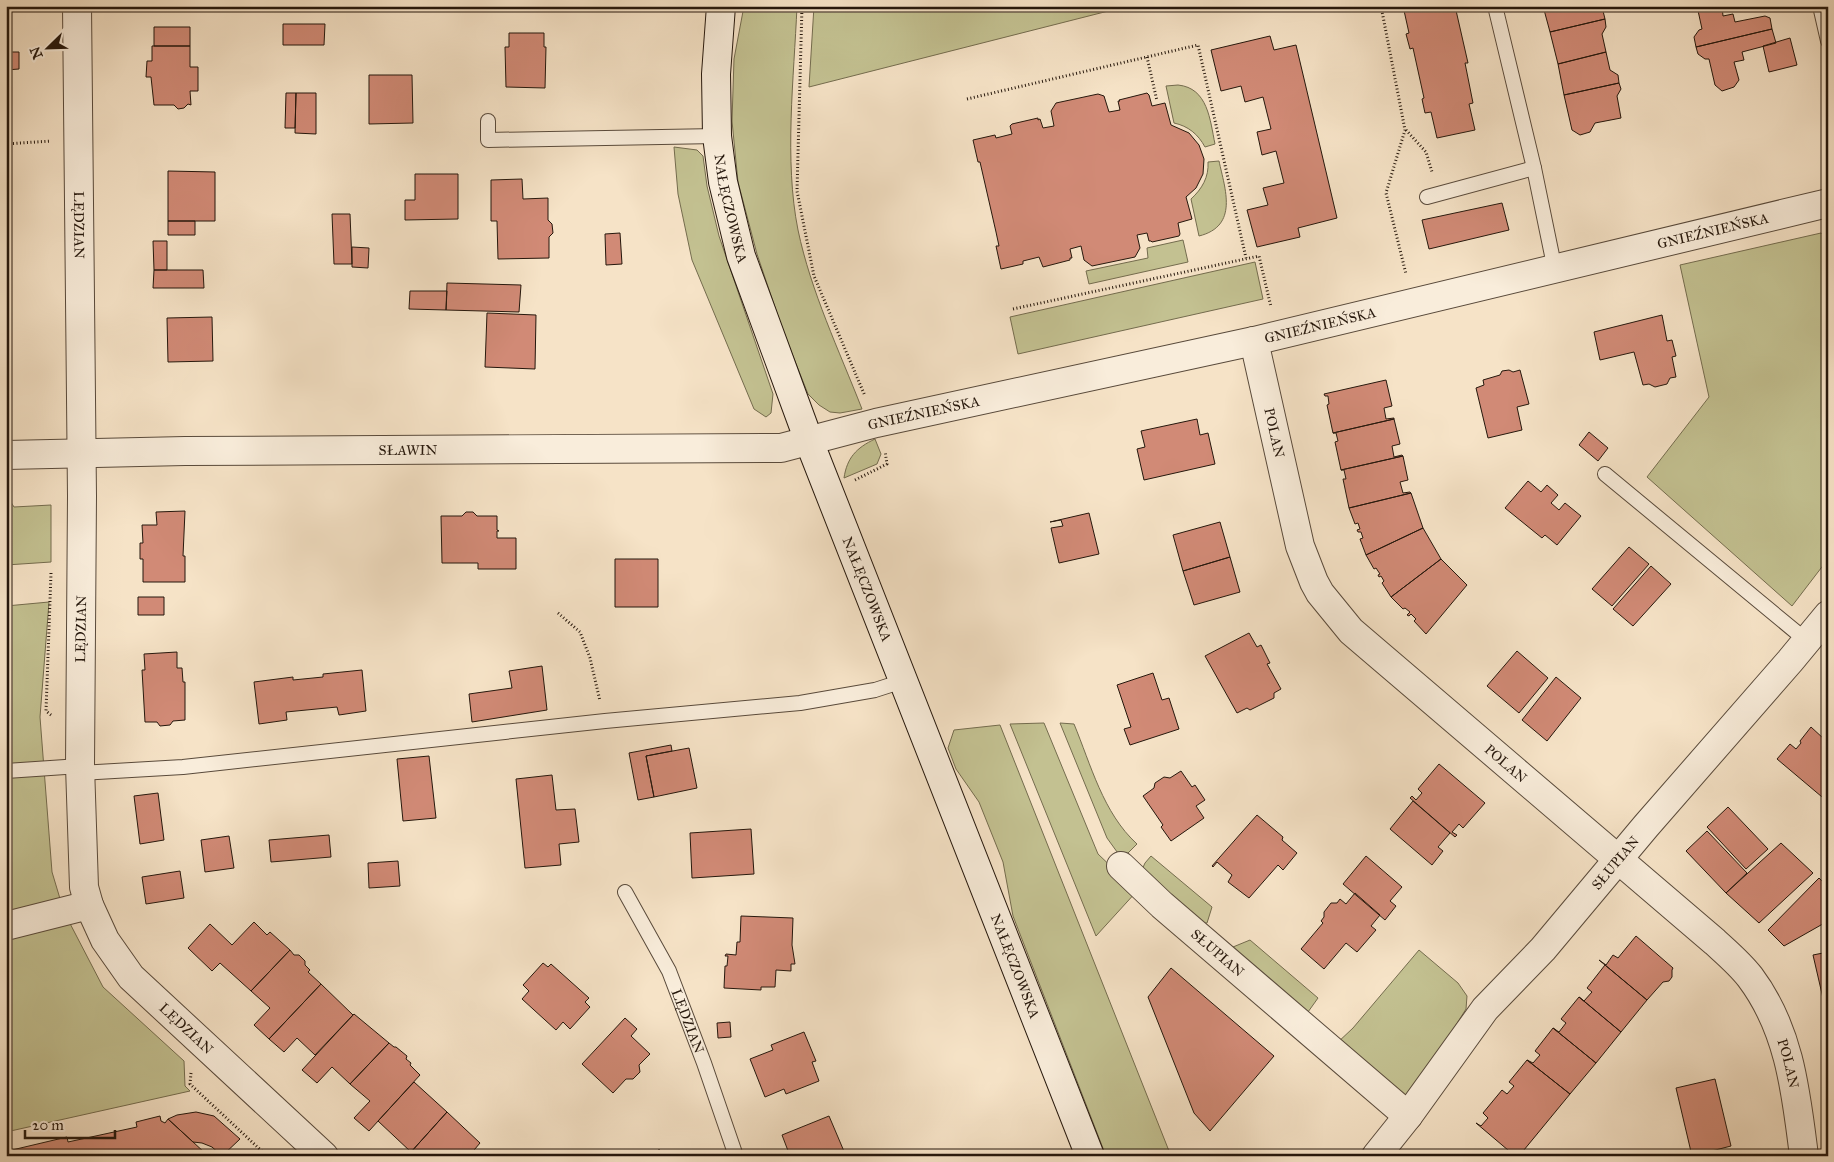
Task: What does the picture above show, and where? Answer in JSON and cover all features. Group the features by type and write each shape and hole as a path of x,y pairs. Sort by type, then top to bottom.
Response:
{"street":[{"name":"LĘDZIAN","path":"77,6 82,496 80,769 84,887 89,904 106,940 131,977 324,1156"},
{"name":"NAŁĘCZOWSKA","path":"721,6 716,74 717,136 723,182 741,256 809,441 1090,1156"},
{"name":"GNIEŹNIEŃSKA","path":"809,441 876,423 1254,341 1828,203"},
{"name":"POLAN","path":"1254,341 1300,546 1320,593 1352,631 1735,961 1749,976 1762,996 1784,1040 1794,1077 1804,1156"},
{"name":"SŁAWIN","path":"6,455 290,450 781,448 809,441"},
{"name":"SŁUPIAN","path":"1376,1156 1408,1116 1485,1009 1542,949 1828,615"},
{"name":"SŁUPIAN","path":"1121,866 1162,905 1408,1116"},
{"path":"6,926 89,904"}],"lane":[{"path":"1494,6 1534,168 1555,270"},
{"path":"1820,6 1828,41"},
{"path":"488,121 488,140 717,136"},
{"path":"1433,196 1534,168"},
{"path":"1605,474 1807,641"},
{"path":"6,770 184,767 605,721 800,703 875,690 903,681"},
{"name":"LĘDZIAN","path":"626,892 669,971 704,1063 736,1156"}],"path":[{"path":"440,7 691,6"},
{"path":"802,6 797,191 814,276 885,444 887,464 829,492"},
{"path":"1381,6 1405,130 1386,193 1406,276"},
{"path":"966,99 1198,45 1246,258"},
{"path":"1147,57 1157,101"},
{"path":"1405,130 1426,152 1433,196"},
{"path":"6,144 59,140"},
{"path":"1012,309 1259,256 1273,315"},
{"path":"558,613 580,632 590,658 605,721"}],"shaded area":[{"path":"744,6 797,6 791,147 794,203 798,230 810,276 862,409 840,413 830,412 819,405 808,394 783,331 757,254 738,182 732,121 734,59"},
{"path":"814,6 1128,6 809,87"},
{"path":"1178,85 1188,87 1202,99 1209,116 1215,144 1205,147 1192,131 1174,123 1166,86"},
{"path":"674,147 697,150 703,156 707,186 719,236 773,394 771,413 766,417 754,409 692,260 678,194"},
{"path":"1219,161 1226,194 1224,215 1220,224 1212,231 1199,236 1191,199 1204,182 1208,162"},
{"path":"1821,233 1828,238 1828,559 1792,606 1647,477 1709,397 1680,265"},
{"path":"1183,240 1188,262 1089,284 1086,271 1148,258 1147,248"},
{"path":"1255,262 1263,299 1018,354 1010,317"},
{"path":"875,439 881,454 877,464 844,478 850,459 863,446"},
{"path":"6,499 9,499 14,507 51,505 51,562 6,565"},
{"path":"49,602 40,717 52,872 64,912 103,987 184,1061 185,1086 190,1091 6,1132 6,606"},
{"path":"1044,723 1098,854 1137,891 1096,936 1010,724"},
{"path":"1060,723 1074,724 1099,788 1115,818 1137,844 1128,853 1120,856 1107,838"},
{"path":"1000,725 1171,1156 1106,1156 1013,916 1003,862 979,802 956,769 948,748 954,730"},
{"path":"1151,856 1212,907 1207,923 1196,924 1140,874"},
{"path":"1250,940 1318,998 1303,1019 1231,955 1233,947"},
{"path":"1419,950 1458,983 1467,996 1466,1009 1413,1094 1405,1097 1336,1044 1353,1028"}],"building":[{"path":"1403,6 1455,6 1468,63 1465,63 1473,103 1469,104 1475,130 1437,138 1431,112 1425,113 1422,99 1424,98 1413,48 1410,49 1406,34 1409,33"},
{"path":"1543,6 1596,6 1603,11 1605,19 1550,32"},
{"path":"1697,6 1722,6 1723,16 1733,14 1735,22 1765,16 1770,18 1772,29 1696,47 1694,37 1702,29"},
{"path":"1605,19 1606,27 1602,34 1606,52 1558,64 1550,32"},
{"path":"283,24 325,24 324,45 283,45"},
{"path":"154,27 190,27 190,46 154,46"},
{"path":"1772,29 1776,43 1742,52 1744,60 1734,62 1739,80 1734,87 1722,91 1715,85 1709,59 1705,59 1698,54 1696,47"},
{"path":"509,33 544,33 544,47 546,47 545,88 506,87 505,47 509,47"},
{"path":"1270,36 1274,50 1296,45 1337,218 1298,228 1300,237 1257,247 1247,210 1268,205 1263,188 1284,183 1276,151 1262,155 1257,132 1271,129 1263,97 1245,102 1241,86 1221,91 1211,50"},
{"path":"1790,38 1797,65 1769,72 1763,46"},
{"path":"152,46 190,46 190,67 198,67 198,91 190,91 191,105 188,104 184,108 178,109 174,105 154,105 151,77 146,77 147,61 152,61"},
{"path":"6,52 19,52 19,69 6,70"},
{"path":"1606,52 1610,70 1618,75 1619,83 1564,95 1558,64"},
{"path":"369,75 412,75 413,123 369,124"},
{"path":"1619,83 1621,89 1617,96 1621,118 1595,123 1590,132 1580,135 1572,130 1564,95"},
{"path":"286,93 296,93 295,128 285,128"},
{"path":"296,93 316,93 316,134 295,133"},
{"path":"1147,93 1152,106 1165,103 1171,125 1189,133 1199,145 1204,159 1203,174 1196,188 1186,197 1192,219 1178,223 1179,236 1152,242 1149,241 1147,233 1137,235 1140,248 1135,257 1092,266 1084,260 1081,246 1070,249 1072,258 1070,260 1043,267 1039,257 1023,261 1023,264 1001,269 996,246 999,246 996,232 973,140 995,135 996,138 1012,134 1010,126 1012,124 1038,118 1043,128 1054,126 1051,111 1056,103 1098,94 1104,96 1109,112 1120,110 1119,100"},
{"path":"168,171 215,172 215,221 168,221"},
{"path":"415,174 458,174 458,219 405,220 405,200 415,200"},
{"path":"522,179 523,199 548,198 548,220 552,224 553,233 549,237 549,258 498,259 497,221 491,221 491,180"},
{"path":"1502,203 1509,230 1429,249 1422,220"},
{"path":"332,214 350,214 352,264 334,264"},
{"path":"168,221 195,221 195,235 168,235"},
{"path":"620,233 622,264 606,265 605,234"},
{"path":"153,241 167,241 167,270 154,270"},
{"path":"352,247 369,248 368,268 352,267"},
{"path":"154,270 203,270 204,288 153,288"},
{"path":"447,283 521,285 519,312 446,310"},
{"path":"410,291 447,291 446,310 409,309"},
{"path":"487,313 536,315 535,369 485,367"},
{"path":"1662,315 1667,341 1672,340 1676,356 1672,357 1676,377 1670,378 1667,384 1655,387 1649,384 1643,385 1634,352 1600,360 1594,332"},
{"path":"212,317 213,361 168,362 167,318"},
{"path":"6,350 8,387 6,387"},
{"path":"1509,370 1513,372 1520,370 1529,404 1517,407 1522,430 1488,438 1476,388 1484,385 1483,380 1500,375 1502,371"},
{"path":"1386,380 1392,406 1384,408 1386,419 1394,419 1333,433 1327,405 1329,404 1328,396 1324,394"},
{"path":"1197,419 1200,435 1208,433 1215,464 1144,480 1137,449 1145,447 1141,431"},
{"path":"1394,419 1400,444 1392,446 1394,457 1403,456 1341,470 1335,442 1338,441 1336,433 1333,433"},
{"path":"1589,432 1608,448 1598,461 1579,445"},
{"path":"1403,456 1408,480 1400,482 1403,493 1411,493 1349,508 1343,479 1346,479 1344,470 1341,470"},
{"path":"1528,481 1541,492 1547,485 1558,495 1551,503 1559,510 1565,503 1581,516 1557,545 1545,535 1542,538 1505,508"},
{"path":"1411,493 1423,528 1366,555 1360,539 1363,538 1361,532 1357,530 1360,529 1358,523 1355,524 1349,508"},
{"path":"185,511 183,556 185,556 185,582 143,582 143,559 140,559 140,543 143,543 142,525 157,525 156,512"},
{"path":"466,512 473,512 477,516 497,516 497,530 499,531 497,531 497,538 516,538 516,569 478,569 478,563 442,563 441,516 462,516"},
{"path":"1089,513 1099,554 1059,563 1051,528 1063,526 1061,520 1050,522"},
{"path":"1220,522 1230,557 1183,571 1173,535"},
{"path":"1423,528 1441,559 1391,597 1382,583 1384,581 1378,575 1380,574 1376,568 1374,569 1366,555"},
{"path":"1629,547 1649,564 1612,606 1592,589"},
{"path":"1230,557 1240,592 1194,605 1183,571"},
{"path":"615,559 658,559 658,607 615,607"},
{"path":"1441,559 1467,585 1426,634 1414,621 1416,619 1411,614 1407,615 1410,612 1405,608 1403,609 1391,597"},
{"path":"1651,566 1671,584 1633,626 1613,609"},
{"path":"138,597 164,597 164,615 138,615"},
{"path":"1249,633 1257,647 1261,645 1270,663 1267,664 1281,689 1274,693 1274,698 1250,710 1247,708 1237,713 1205,656"},
{"path":"1517,651 1548,678 1519,713 1487,686"},
{"path":"177,652 177,668 182,668 183,682 185,682 185,720 173,721 170,725 160,726 157,722 145,722 142,670 145,670 144,654"},
{"path":"542,666 547,710 472,722 469,694 512,688 509,671"},
{"path":"362,670 366,711 339,715 337,707 286,712 287,720 259,724 254,682 293,677 293,680 323,677 323,674"},
{"path":"1153,673 1162,700 1169,698 1179,729 1130,745 1124,729 1131,727 1117,685"},
{"path":"1556,677 1581,698 1547,741 1522,720"},
{"path":"1811,727 1824,739 1828,735 1828,802 1777,759 1790,744 1796,749"},
{"path":"671,745 672,751 646,756 654,797 638,800 629,753"},
{"path":"689,748 697,788 654,797 646,756"},
{"path":"429,756 436,818 403,821 397,759"},
{"path":"1439,764 1485,803 1463,828 1459,824 1452,832 1457,835 1455,837 1410,798 1412,796 1416,800 1422,793 1418,789"},
{"path":"1181,771 1192,787 1195,785 1205,800 1196,806 1204,818 1171,841 1161,827 1163,825 1143,796 1154,788 1155,783 1164,777 1170,778"},
{"path":"552,775 556,810 575,809 579,842 559,844 561,865 525,868 516,779"},
{"path":"158,793 164,840 140,844 134,796"},
{"path":"1413,801 1450,833 1438,847 1443,851 1432,865 1390,829"},
{"path":"1728,807 1768,849 1746,869 1707,827"},
{"path":"1257,815 1283,837 1282,840 1297,853 1283,870 1278,865 1249,898 1228,882 1232,875 1217,862 1212,866"},
{"path":"751,829 754,874 692,878 690,833"},
{"path":"1707,831 1747,873 1726,893 1686,851"},
{"path":"329,835 331,857 271,862 269,840"},
{"path":"229,836 234,868 205,872 201,840"},
{"path":"1781,843 1813,873 1759,923 1726,893"},
{"path":"1366,856 1402,887 1390,901 1396,906 1385,920 1343,884"},
{"path":"398,861 400,886 369,888 368,863"},
{"path":"180,871 184,898 146,904 142,877"},
{"path":"1819,878 1828,887 1828,921 1784,946 1768,930"},
{"path":"1355,893 1380,915 1371,926 1376,930 1357,952 1346,943 1324,969 1301,949 1323,923 1321,921 1324,917 1324,912 1331,903 1337,903 1340,899 1346,904"},
{"path":"741,916 793,918 792,945 795,964 791,964 791,971 776,970 775,987 761,987 761,990 724,988 725,966 727,966 728,956 725,956 726,954 736,955 737,942 740,942"},
{"path":"254,922 267,935 270,932 290,950 251,991 220,963 212,971 188,948 210,924 232,945"},
{"path":"1636,936 1673,968 1672,977 1669,981 1663,982 1647,1000 1599,960 1606,965 1613,955 1618,958"},
{"path":"290,950 294,955 299,955 305,961 305,965 310,970 308,972 321,984 269,1039 254,1025 270,1008 251,991"},
{"path":"1828,952 1828,993 1822,994 1813,955"},
{"path":"543,963 548,967 551,964 589,998 585,1002 590,1007 570,1029 563,1022 556,1030 522,999 529,991 523,985"},
{"path":"1605,965 1647,1000 1621,1032 1579,997 1584,1001 1592,992 1587,988"},
{"path":"1171,968 1274,1056 1210,1131 1194,1113 1148,997"},
{"path":"321,984 353,1015 315,1055 297,1038 284,1052 269,1039"},
{"path":"1828,993 1828,1011 1826,1012 1822,994"},
{"path":"1579,997 1621,1032 1596,1063 1553,1028 1559,1032 1566,1023 1561,1019"},
{"path":"354,1014 389,1043 350,1084 332,1067 317,1083 302,1070"},
{"path":"625,1018 637,1029 631,1036 650,1054 639,1065 640,1072 633,1079 626,1079 613,1093 582,1064"},
{"path":"730,1022 731,1037 718,1038 717,1023"},
{"path":"1553,1028 1596,1063 1570,1094 1527,1060 1533,1063 1540,1055 1535,1051"},
{"path":"804,1032 816,1061 812,1062 819,1081 786,1094 784,1089 765,1097 750,1059 773,1050 771,1045"},
{"path":"389,1043 407,1056 406,1059 411,1063 410,1065 420,1075 369,1131 354,1118 370,1101 350,1084"},
{"path":"1527,1060 1570,1094 1519,1156 1515,1156 1476,1123 1481,1126 1488,1118 1483,1113 1502,1090 1507,1094 1514,1086 1509,1082"},
{"path":"1715,1079 1731,1146 1692,1156 1676,1088"},
{"path":"414,1082 447,1112 411,1152 378,1121"},
{"path":"196,1112 214,1116 240,1139 222,1156 212,1147 193,1142 168,1119 177,1115"},
{"path":"447,1112 480,1143 469,1156 415,1156 411,1152"},
{"path":"160,1116 161,1121 165,1123 168,1119 205,1153 203,1156 13,1156 12,1150 67,1137 68,1142 137,1127 136,1122"},
{"path":"829,1116 846,1156 790,1156 782,1135"},
{"path":"659,1149 666,1156 653,1156"}]}
